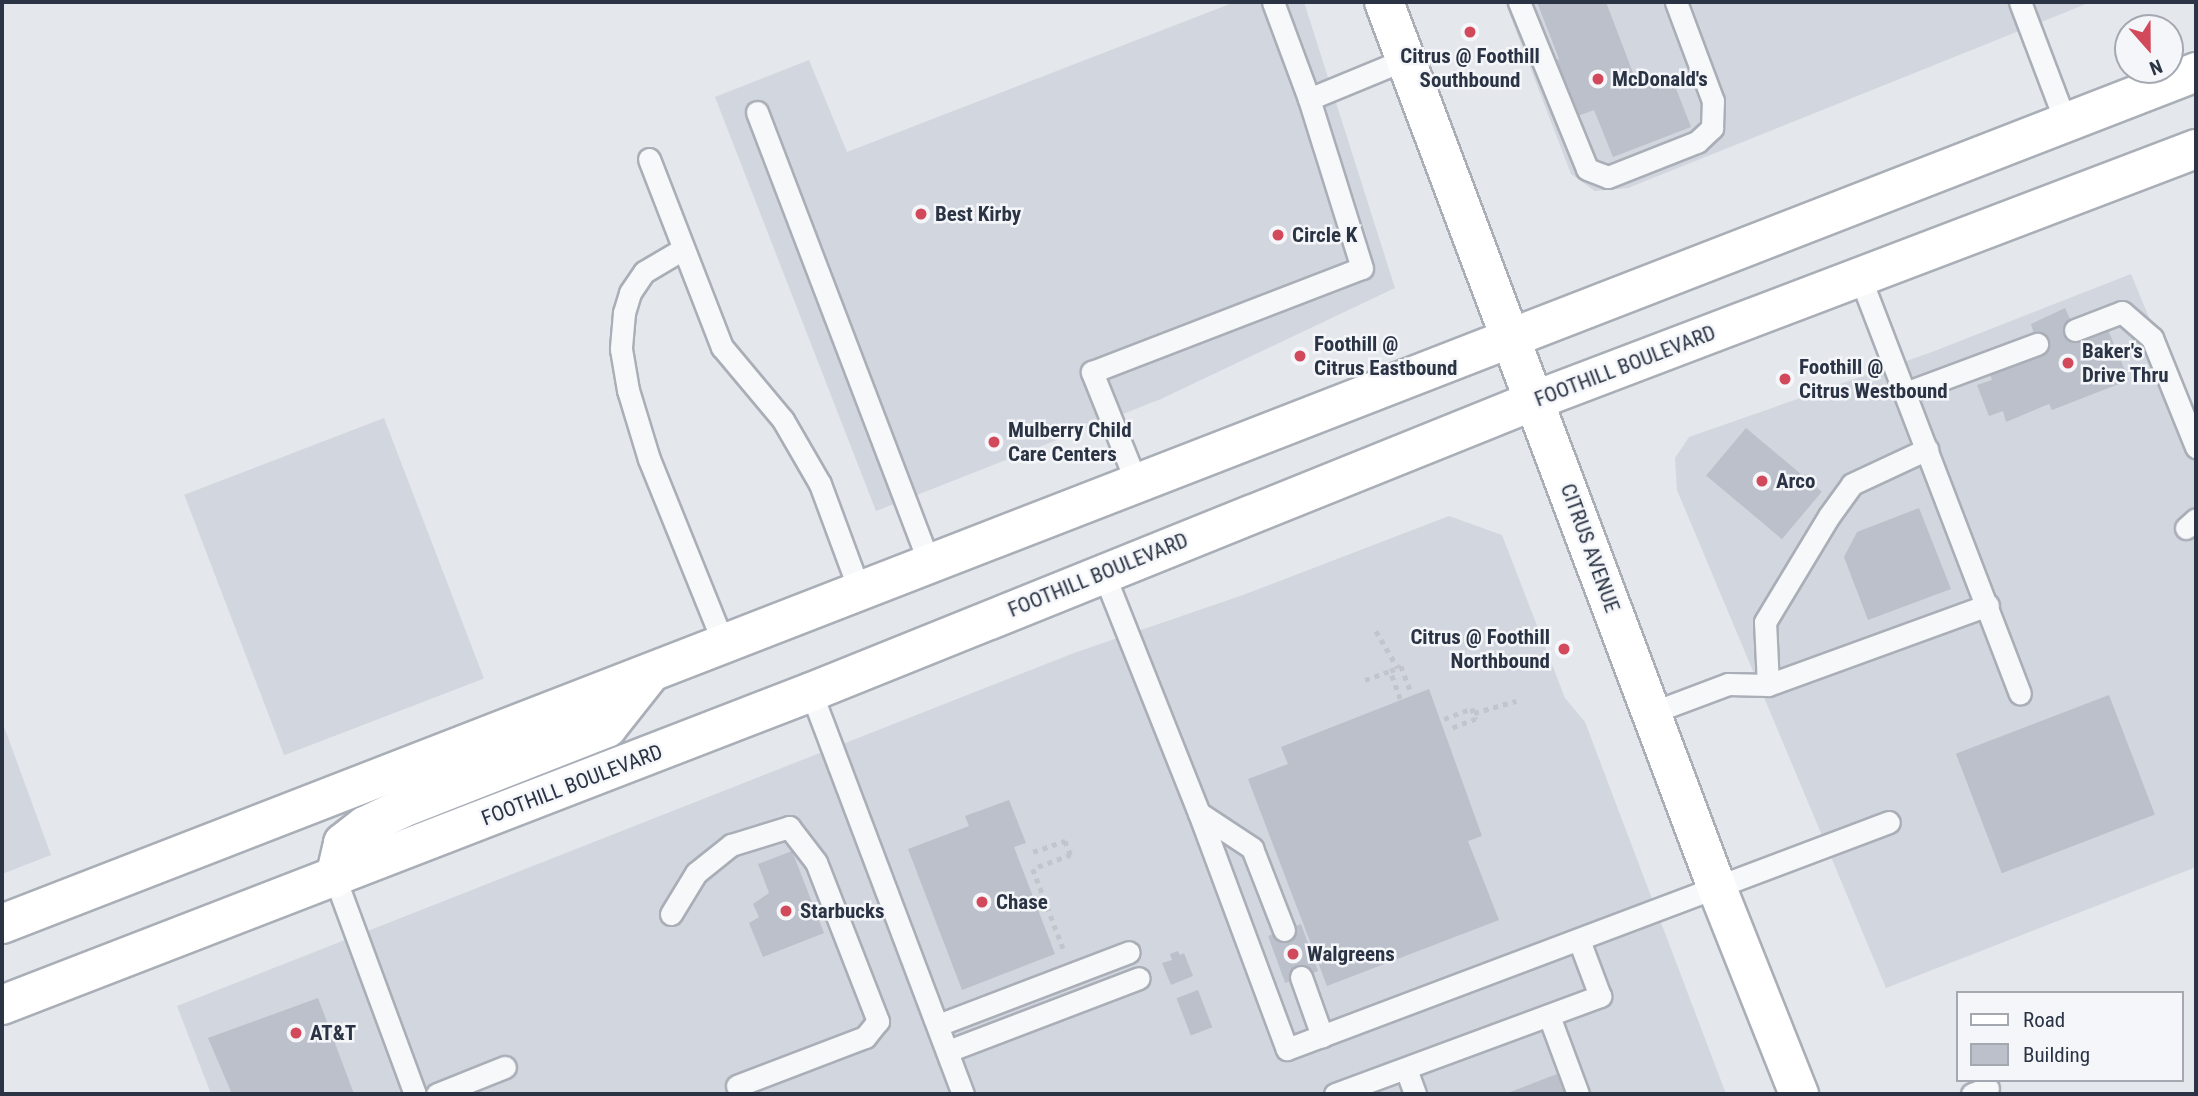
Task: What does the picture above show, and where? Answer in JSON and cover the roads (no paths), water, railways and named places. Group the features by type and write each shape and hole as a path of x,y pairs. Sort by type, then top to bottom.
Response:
{"main road":[{"name":"CITRUS AVENUE","path":"1384,2 1536,400 1717,888 1799,1094"},
{"path":"2,924 2196,72"},
{"name":"FOOTHILL BOULEVARD","path":"2,1005 811,692 1103,572 1536,400 2196,149"},
{"path":"335,878 343,843 366,827 403,808 607,728 650,674"}],"lane":[{"path":"1137,484 1092,372 1362,268 1309,99 1273,2"},
{"path":"1519,2 1587,169 1608,177 1698,142 1712,128 1713,102 1676,2"},
{"path":"2020,2 2067,123"},
{"path":"1309,99 1406,59"},
{"path":"757,112 930,565"},
{"path":"649,159 722,347 783,420 820,484 860,592"},
{"path":"683,249 644,272 630,293 624,313 621,349 628,390 649,459 724,645"},
{"path":"1860,277 2020,693"},
{"path":"2075,330 2122,312 2152,338 2196,447"},
{"path":"1905,393 2037,344"},
{"path":"1768,685 1765,622 1829,516 1852,484 1927,449"},
{"path":"1103,572 1199,813 1287,1049 1889,822"},
{"path":"1651,713 1728,684 1768,685 1988,605"},
{"path":"811,692 963,1094"},
{"path":"1199,813 1252,848 1284,930"},
{"path":"671,914 696,873 730,845 789,827 816,862 878,1021 865,1037 737,1086"},
{"path":"335,878 415,1094"},
{"path":"1335,1094 1600,996 1579,940"},
{"path":"938,1025 1122,955"},
{"path":"1301,977 1322,1036"},
{"path":"948,1051 1139,978"},
{"path":"1549,1016 1578,1094"},
{"path":"437,1094 505,1067"},
{"path":"1406,1069 1415,1094"}],"place":[{"name":"Citrus @ Foothill Southbound","path":"1470,32"},
{"name":"McDonald's","path":"1598,79"},
{"name":"Best Kirby","path":"921,214"},
{"name":"Circle K","path":"1278,235"},
{"name":"Foothill @ Citrus Eastbound","path":"1300,356"},
{"name":"Baker's Drive Thru","path":"2068,363"},
{"name":"Foothill @ Citrus Westbound","path":"1785,379"},
{"name":"Mulberry Child Care Centers","path":"994,442"},
{"name":"Arco","path":"1762,481"},
{"name":"Citrus @ Foothill Northbound","path":"1564,649"},
{"name":"Chase","path":"982,902"},
{"name":"Starbucks","path":"786,911"},
{"name":"Walgreens","path":"1293,954"},
{"name":"AT&T","path":"296,1033"}]}
